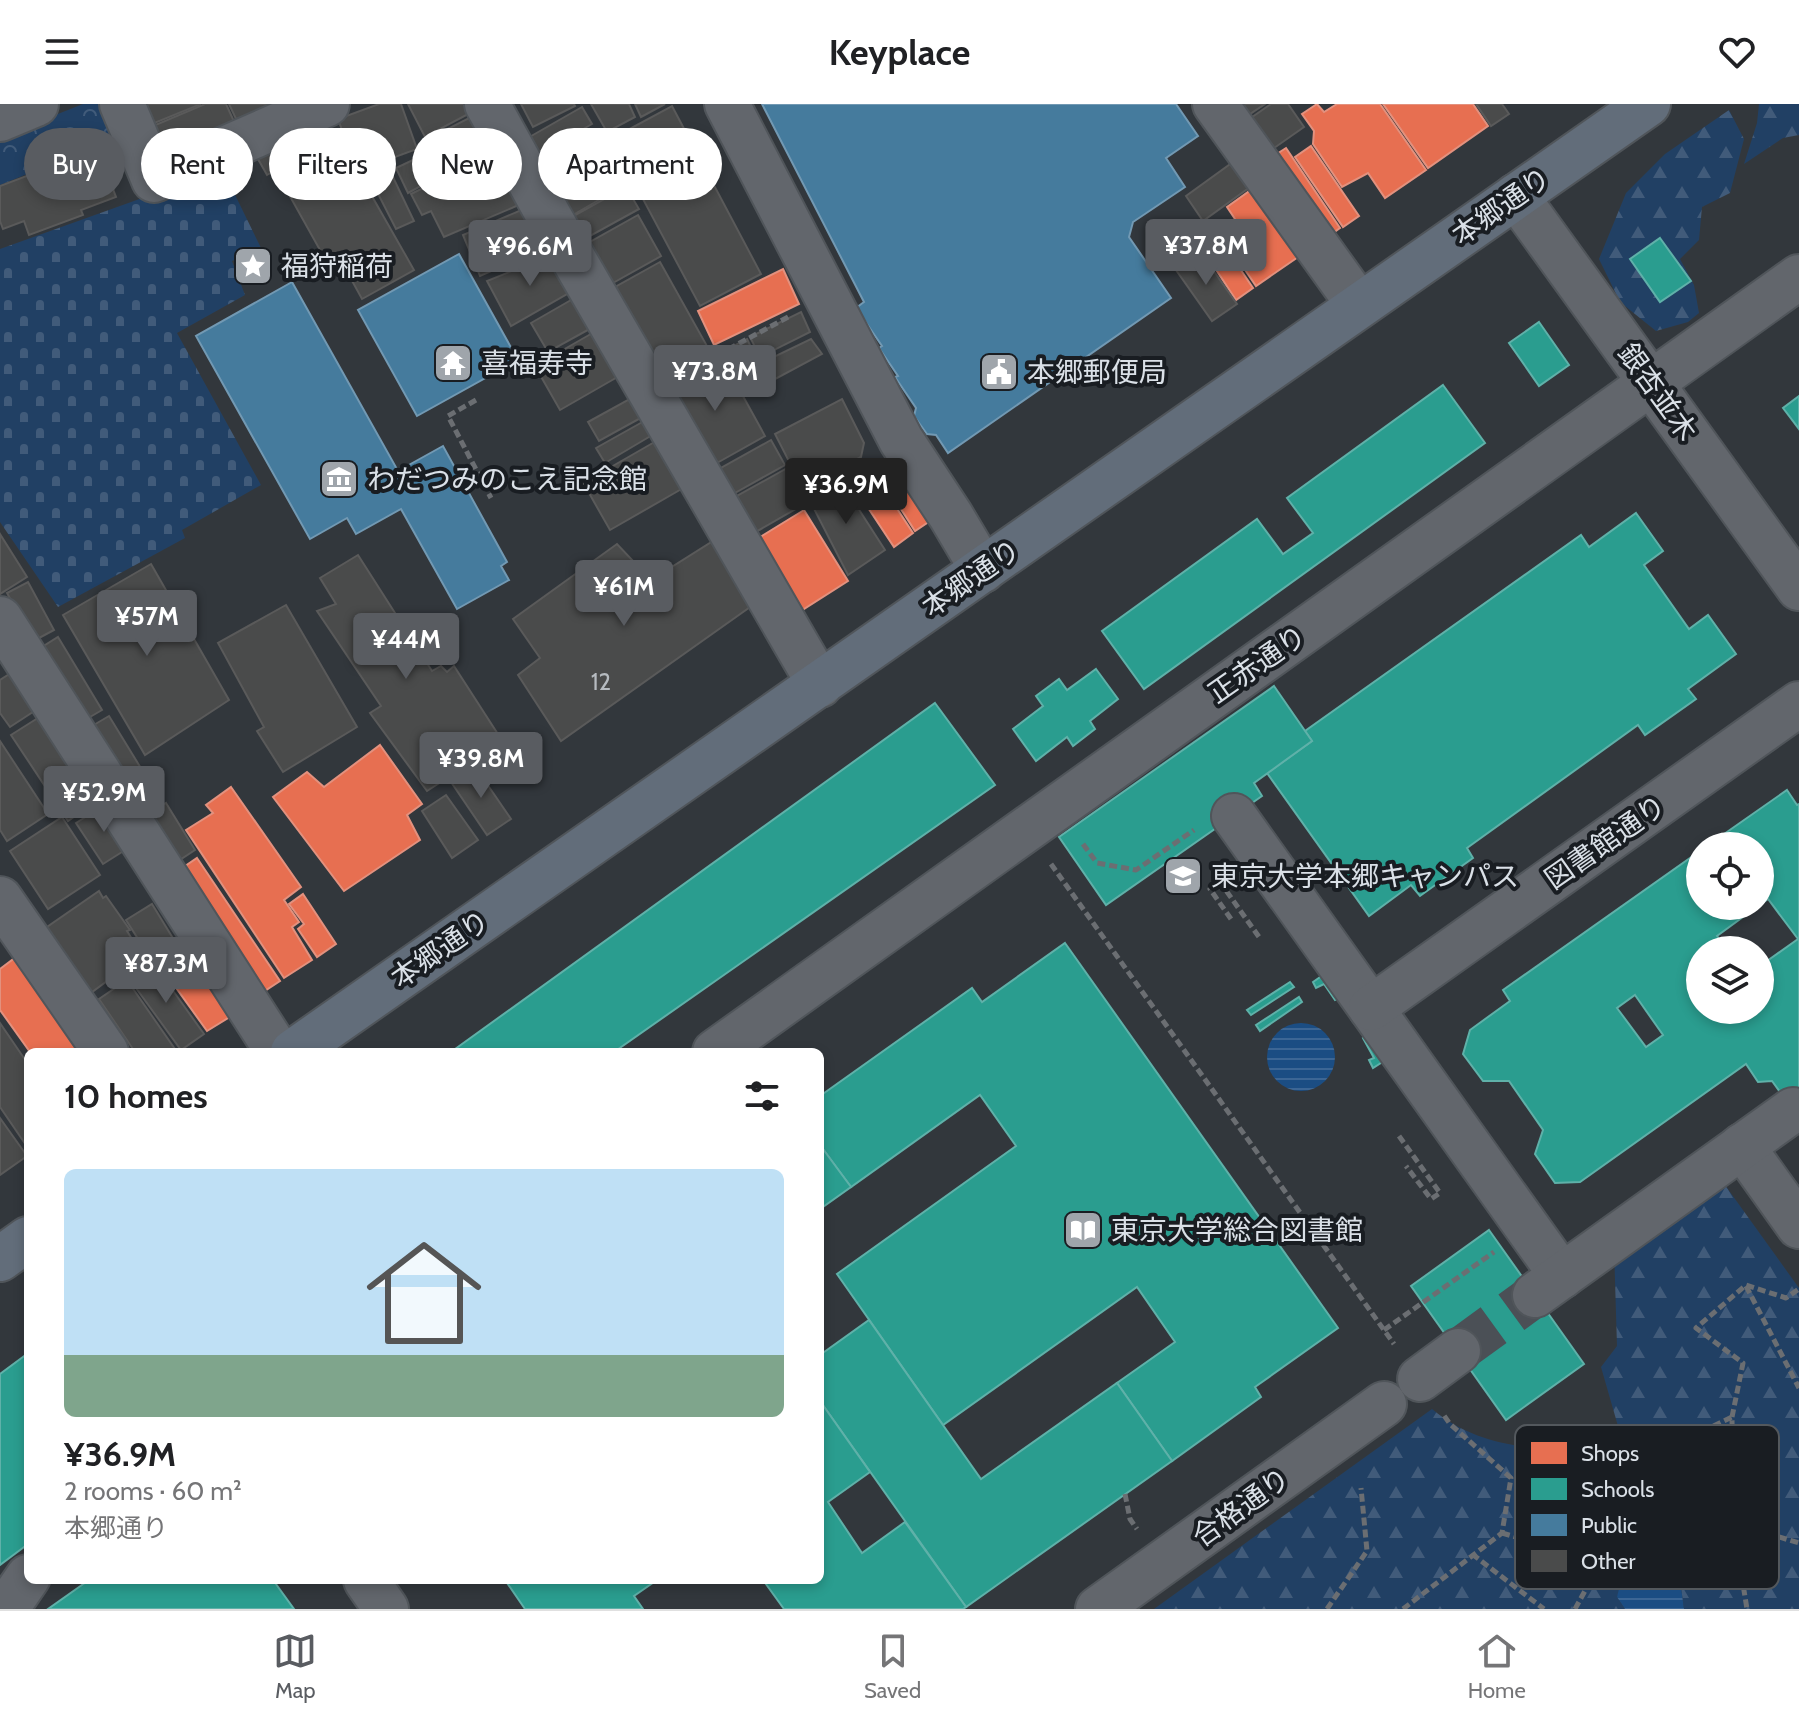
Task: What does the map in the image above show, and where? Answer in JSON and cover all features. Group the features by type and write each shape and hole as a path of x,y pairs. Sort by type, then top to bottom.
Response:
{"highway":[{"name":"本郷通り","path":"299,1048 1516,196 1626,110"},
{"path":"0,1259 24,1242"}],"street":[{"path":"0,119 36,104"},
{"path":"122,104 154,180 327,104"},
{"path":"487,104 820,685"},
{"path":"727,104 901,440 983,570"},
{"path":"1215,104 1359,305"},
{"name":"銀杏並木","path":"1516,196 1799,588"},
{"name":"正赤通り","path":"721,1048 1799,277"},
{"path":"0,619 275,1048"},
{"name":"図書館通り","path":"1371,1008 1799,704"},
{"path":"1234,816 1371,1008 1548,1285 1793,1110"},
{"path":"0,899 103,1048"},
{"path":"1742,1146 1799,1226"},
{"path":"1420,1379 1458,1351"},
{"name":"合格通り","path":"1098,1609 1384,1404"},
{"path":"6,1609 24,1583"},
{"path":"369,1584 386,1609"}],"path":[{"path":"650,391 826,296"},
{"path":"476,400 448,416 491,498"},
{"path":"1042,818 1097,863 1136,870 1213,816 1234,816"},
{"path":"1042,818 1384,1330 1420,1379"},
{"path":"1231,919 1210,889 1220,882 1259,937"},
{"path":"1399,1136 1440,1193 1431,1199 1406,1166"},
{"path":"1384,1330 1501,1247"},
{"path":"1746,1285 1786,1298 1799,1289"},
{"path":"1746,1285 1799,1388"},
{"path":"1732,1425 1743,1363 1696,1328 1746,1285"},
{"path":"1716,1425 1732,1417"},
{"path":"1403,1609 1502,1533 1511,1478 1450,1424"},
{"path":"1327,1609 1367,1551 1361,1488"},
{"path":"1502,1533 1515,1537"},
{"path":"1779,1537 1799,1543"},
{"path":"1472,1554 1515,1587"},
{"path":"1518,1589 1544,1609"},
{"path":"1575,1609 1586,1589"},
{"path":"1744,1589 1747,1609"}],"green space":[{"path":"83,104 108,104 118,128 24,128 24,175 0,185 0,137"},
{"path":"1759,104 1799,104 1799,135 1783,138 1744,164 1757,123"},
{"path":"1729,110 1744,139 1730,193 1702,207 1699,240 1680,259 1694,285 1699,313 1688,322 1656,331 1620,302 1599,259 1626,193 1665,154"},
{"path":"141,198 238,200 261,248 232,261 245,295 177,333 261,485 182,530 185,538 58,607 0,522 0,249"},
{"path":"1717,1174 1799,1288 1799,1609 1684,1609 1681,1589 1779,1589 1779,1425 1618,1425 1601,1367 1617,1346 1614,1247"},
{"path":"1432,1409 1462,1428 1515,1445 1515,1589 1621,1589 1617,1597 1625,1609 1154,1609"}],"shaded area":[{"path":"1301,1023 1325,1033 1335,1057 1325,1081 1301,1091 1277,1081 1267,1057 1277,1033"},
{"path":"1619,1589 1681,1589 1684,1609 1625,1609 1617,1597"}],"building: Shops":[{"path":"1317,104 1324,112 1337,104 1380,104 1426,170 1385,198 1368,173 1342,187 1313,144 1314,131 1302,114"},
{"path":"1383,104 1473,104 1488,126 1428,168"},
{"path":"1311,146 1359,216 1343,227 1295,157"},
{"path":"1286,148 1340,228 1323,240 1269,159"},
{"path":"1255,187 1301,255 1256,286 1233,252 1249,240 1227,207"},
{"path":"1230,254 1253,288 1236,300 1213,265"},
{"path":"783,269 799,304 714,345 698,311"},
{"path":"891,455 933,519 915,531 874,467"},
{"path":"869,466 913,533 894,547 849,479"},
{"path":"804,510 848,581 796,614 752,542"},
{"path":"380,745 422,804 407,815 420,840 344,891 273,797 307,772 324,787"},
{"path":"231,787 301,887 284,900 299,922 292,927 312,960 284,978 186,830 213,813 206,805"},
{"path":"197,858 280,981 254,998 172,875"},
{"path":"303,894 336,944 317,957 298,929 304,924 289,904"},
{"path":"181,941 233,1015 207,1031 154,957"},
{"path":"16,957 79,1048 27,1048 0,1010 0,969"}],"building: Schools":[{"path":"1660,238 1691,281 1660,302 1630,259"},
{"path":"1539,322 1569,365 1539,386 1509,343"},
{"path":"1443,385 1485,443 1144,689 1102,631 1257,519 1283,554 1313,533 1287,498"},
{"path":"1799,396 1799,429 1783,408"},
{"path":"1636,513 1663,551 1644,565 1689,629 1708,615 1736,654 1688,689 1696,699 1645,735 1638,725 1467,848 1473,858 1420,896 1411,885 1369,916 1267,773 1312,741 1305,731 1581,535 1589,547"},
{"path":"1096,669 1118,699 1090,721 1095,729 1073,746 1067,737 1036,761 1013,729 1043,706 1036,696 1059,679 1067,690"},
{"path":"1274,686 1312,741 1254,783 1262,796 1106,905 1059,837"},
{"path":"935,703 995,785 620,1048 457,1048"},
{"path":"1787,790 1799,804 1799,1118 1772,1081 1758,1082 1746,1064 1580,1182 1555,1183 1535,1154 1543,1130 1509,1081 1483,1081 1463,1054 1470,1030 1510,1001 1503,990 1686,861 1686,920 1739,920 1717,936 1686,936 1686,1024 1774,1024 1774,956 1798,939 1774,907 1774,832 1727,832","holes":["1635,995 1663,1035 1646,1047 1617,1008"]},
{"name":"東京大学総合図書館","path":"1065,943 1338,1328 1255,1387 1261,1397 1172,1461 1117,1383 1175,1342 1137,1287 943,1425 837,1274 1016,1146 980,1095 851,1187 824,1150 824,1093 972,988 982,1002"},
{"path":"1326,973 1341,997 1335,1000 1324,984 1316,988 1313,982"},
{"path":"1290,982 1294,987 1251,1015 1247,1010"},
{"path":"1299,997 1302,1002 1260,1031 1256,1025"},
{"path":"1369,1034 1384,1061 1373,1068 1369,1060 1374,1058 1363,1038"},
{"path":"824,1150 851,1187 824,1206"},
{"path":"1489,1230 1584,1364 1506,1420 1411,1286"},
{"path":"869,1320 981,1479 1117,1383 1172,1461 966,1607 824,1407 824,1352"},
{"path":"24,1356 24,1547 0,1565 0,1374"},
{"path":"824,1407 870,1472 828,1502 862,1553 905,1522 966,1607 784,1609 766,1584 824,1584"},
{"path":"83,1584 276,1584 294,1609 48,1609"},
{"path":"508,1584 651,1584 634,1596 643,1609 525,1609"}],"building: Public":[{"path":"762,104 1176,104 1198,136 1166,158 1185,187 1133,222 1129,237 1171,298 948,453 936,435 927,434 914,416 916,408 879,348 882,346 856,308 864,302"},
{"path":"459,254 518,360 417,416 358,310"},
{"path":"292,282 398,471 443,446 507,562 501,566 509,580 457,609 401,509 356,534 347,518 310,539 196,336"}],"building: Other":[{"path":"143,104 201,104 152,124"},
{"path":"205,104 226,104 237,128 154,128"},
{"path":"229,104 274,104 237,121"},
{"path":"379,104 401,104 412,135 412,151 396,157 396,128 341,128 338,119"},
{"path":"408,104 468,104 472,112 442,128 420,128"},
{"path":"521,104 574,104 575,106 533,127"},
{"path":"591,104 629,104 635,117 614,128 605,128"},
{"path":"635,104 665,104 641,117"},
{"path":"1235,104 1265,104 1244,118"},
{"path":"1271,104 1288,104 1304,127 1267,153 1245,122"},
{"path":"1476,104 1502,104 1509,114 1491,126"},
{"path":"672,106 684,128 631,128"},
{"path":"582,107 592,124 585,128 545,128"},
{"path":"473,116 479,128 450,128"},
{"path":"538,132 538,155 536,156 526,139"},
{"path":"269,152 269,174 267,175 258,159"},
{"path":"1240,157 1257,182 1203,221 1186,196"},
{"path":"412,160 412,191 408,193 396,168"},
{"path":"24,177 24,200 108,200 81,210 83,215 29,235 24,221 3,229 0,221 0,186"},
{"path":"396,183 414,221 396,229 381,200 396,200"},
{"path":"292,200 374,200 414,270 362,299 345,268 334,275"},
{"path":"414,200 519,200 521,204 444,237 431,211 422,215"},
{"path":"555,200 599,200 566,219"},
{"path":"602,200 634,200 639,209 581,241 568,219"},
{"path":"644,200 722,200 761,274 700,306"},
{"path":"526,208 544,248 480,276 463,235"},
{"path":"638,215 661,256 604,288 581,247"},
{"path":"1201,253 1237,304 1212,321 1176,270"},
{"path":"554,254 574,290 511,326 487,281"},
{"path":"660,262 712,355 660,384 608,291"},
{"path":"578,296 595,326 548,352 531,323"},
{"path":"801,312 810,332 760,357 750,337"},
{"path":"596,331 621,375 560,410 535,366"},
{"path":"747,339 759,364 811,339 822,354 747,394 724,351"},
{"path":"722,358 765,436 708,468 664,390"},
{"path":"635,396 646,415 599,441 588,422"},
{"path":"842,399 864,443 861,457 802,487 775,434"},
{"path":"646,420 654,434 605,463 596,448"},
{"path":"658,440 685,487 610,530 581,479 609,464 611,467"},
{"path":"771,440 785,465 726,498 712,473"},
{"path":"789,467 808,502 747,537 728,501"},
{"path":"838,477 885,550 848,575 808,497"},
{"path":"0,534 27,577 0,594"},
{"path":"721,536 760,600 561,741 518,675 540,658 513,619 617,544 651,580"},
{"path":"358,555 432,671 441,666 447,672 454,666 503,742 427,791 370,713 381,706 317,611 336,604 320,578"},
{"path":"151,564 229,700 145,755 63,615"},
{"path":"28,582 54,630 24,646 24,624 7,593"},
{"path":"286,605 357,727 283,772 257,731 264,727 218,643"},
{"path":"58,637 102,710 78,724 34,652"},
{"path":"14,671 39,708 10,727 0,713 0,680"},
{"path":"41,716 96,801 68,821 11,735"},
{"path":"109,716 161,801 138,814 87,729"},
{"path":"0,741 48,814 7,841 0,830"},
{"path":"474,765 511,819 487,835 451,782"},
{"path":"446,795 478,840 452,858 422,811"},
{"path":"166,803 195,850 169,867 140,819"},
{"path":"106,804 133,845 103,864 76,823"},
{"path":"62,817 100,875 48,909 10,851"},
{"path":"99,891 130,930 127,931 142,955 84,998 34,936"},
{"path":"152,904 174,940 149,956 126,920"},
{"path":"151,960 204,1034 180,1048 128,977"},
{"path":"127,980 174,1048 132,1048 99,999"},
{"path":"0,1023 24,1058 24,1142 0,1107"},
{"path":"0,1118 24,1152 24,1158 0,1175"}],"tunnel":[{"path":"1458,1351 1535,1295"}],"place":[{"name":"福狩稲荷","path":"253,266"},
{"name":"喜福寿寺","path":"453,363"},
{"name":"本郷郵便局","path":"999,372"},
{"name":"わだつみのこえ記念館","path":"339,479"},
{"name":"東京大学本郷キャンパス","path":"1183,876"},
{"name":"東京大学総合図書館","path":"1083,1230"}]}
